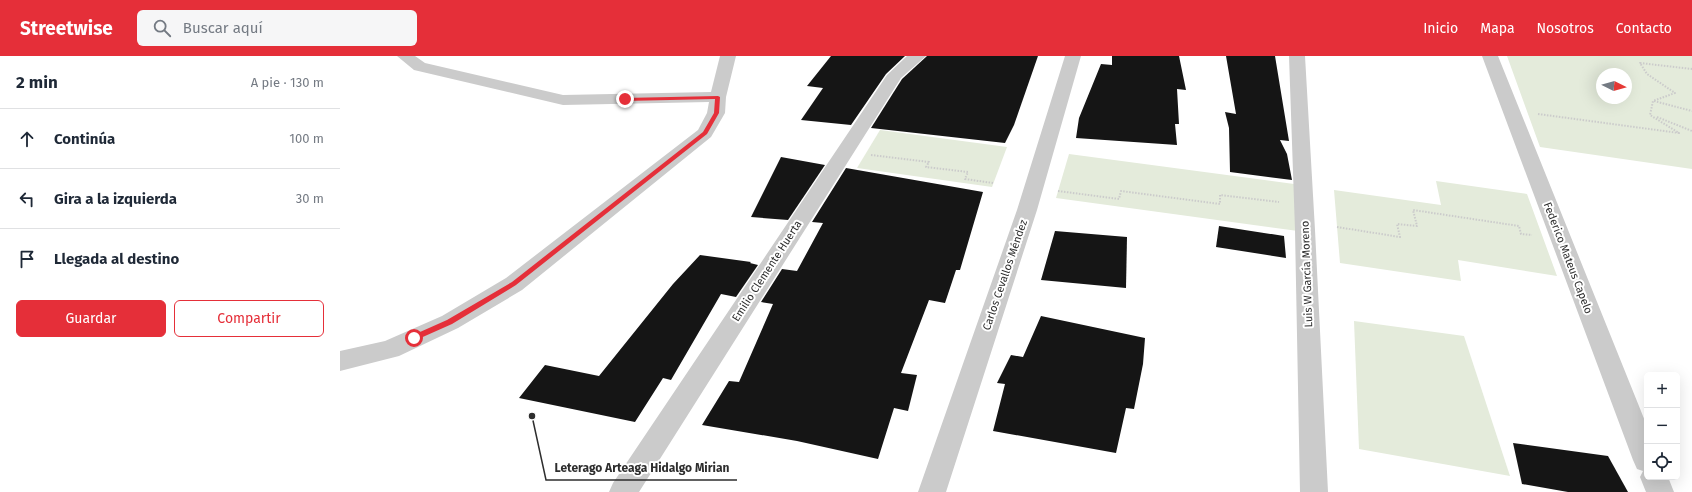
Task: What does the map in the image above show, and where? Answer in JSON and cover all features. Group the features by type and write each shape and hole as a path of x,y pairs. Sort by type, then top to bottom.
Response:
{"street":[{"path":"405,56 420,67 563,100 718,97"},
{"path":"340,361 390,349 450,322 514,284 705,133 716,113 718,97 728,56"},
{"name":"Emilio Clemente Huerta","path":"623,492 894,75 908,62 918,56"},
{"name":"Carlos Cevallos Méndez","path":"932,492 1027,210 1073,56"},
{"name":"Luis W García Moreno","path":"1297,56 1305,230 1314,492"},
{"name":"Federico Mateus Capelo","path":"1490,56 1644,452"},
{"path":"1655,480 1660,492"}],"path":[{"path":"1653,101 1675,93 1647,74 1640,63 1692,69"},
{"path":"1650,115 1653,101"},
{"path":"1653,101 1692,111"},
{"path":"1510,110 1679,133 1650,115"},
{"path":"1650,115 1692,131"},
{"path":"865,154 929,162 926,167 968,172 965,179 994,183"},
{"path":"1058,191 1120,199 1121,191 1220,204 1220,195 1280,202"},
{"path":"1337,227 1400,237 1397,224 1417,226 1414,210 1519,226 1521,234 1535,236"}],"green space":[{"path":"1507,56 1692,56 1692,169 1540,147"},
{"path":"880,130 1007,147 992,187 857,168"},
{"path":"1069,154 1294,184 1298,231 1056,198"},
{"path":"1436,181 1527,194 1557,276 1458,260 1461,281 1340,263 1334,190 1441,205"},
{"path":"1354,321 1464,336 1510,476 1359,449"}],"building":[{"path":"831,56 905,56 886,74 851,125 801,120 823,88 807,86"},
{"path":"927,56 1038,56 1014,125 1005,143 871,128 902,79"},
{"path":"1112,56 1179,56 1186,90 1177,89 1179,124 1175,124 1177,145 1076,138 1079,118 1101,64 1112,65"},
{"path":"1226,56 1275,56 1289,141 1280,140 1287,154 1292,180 1230,172 1229,128 1225,112 1236,114"},
{"path":"781,157 825,165 788,220 751,217"},
{"path":"846,168 983,192 960,270 956,270 945,303 929,300 901,373 917,375 908,411 894,408 878,459 797,441 702,425 729,381 739,382 773,304 761,302 782,269 797,271 823,223 812,222"},
{"path":"1219,226 1284,236 1286,258 1216,247"},
{"path":"1055,231 1127,237 1126,288 1041,280"},
{"path":"700,255 751,262 750,263 758,265 736,297 721,294 671,380 663,378 635,422 519,398 545,365 599,376 673,284"},
{"path":"1041,316 1145,338 1143,364 1134,409 1126,408 1116,453 993,431 1005,384 997,383 1011,355 1023,357"},
{"path":"1513,443 1608,456 1628,492 1568,492 1522,484"}],"place":[{"name":"Leterago Arteaga Hidalgo Mirian","path":"532,416"}],"route":[{"path":"414,338 450,322 514,284 705,133 716,113 718,97 625,99"}]}
